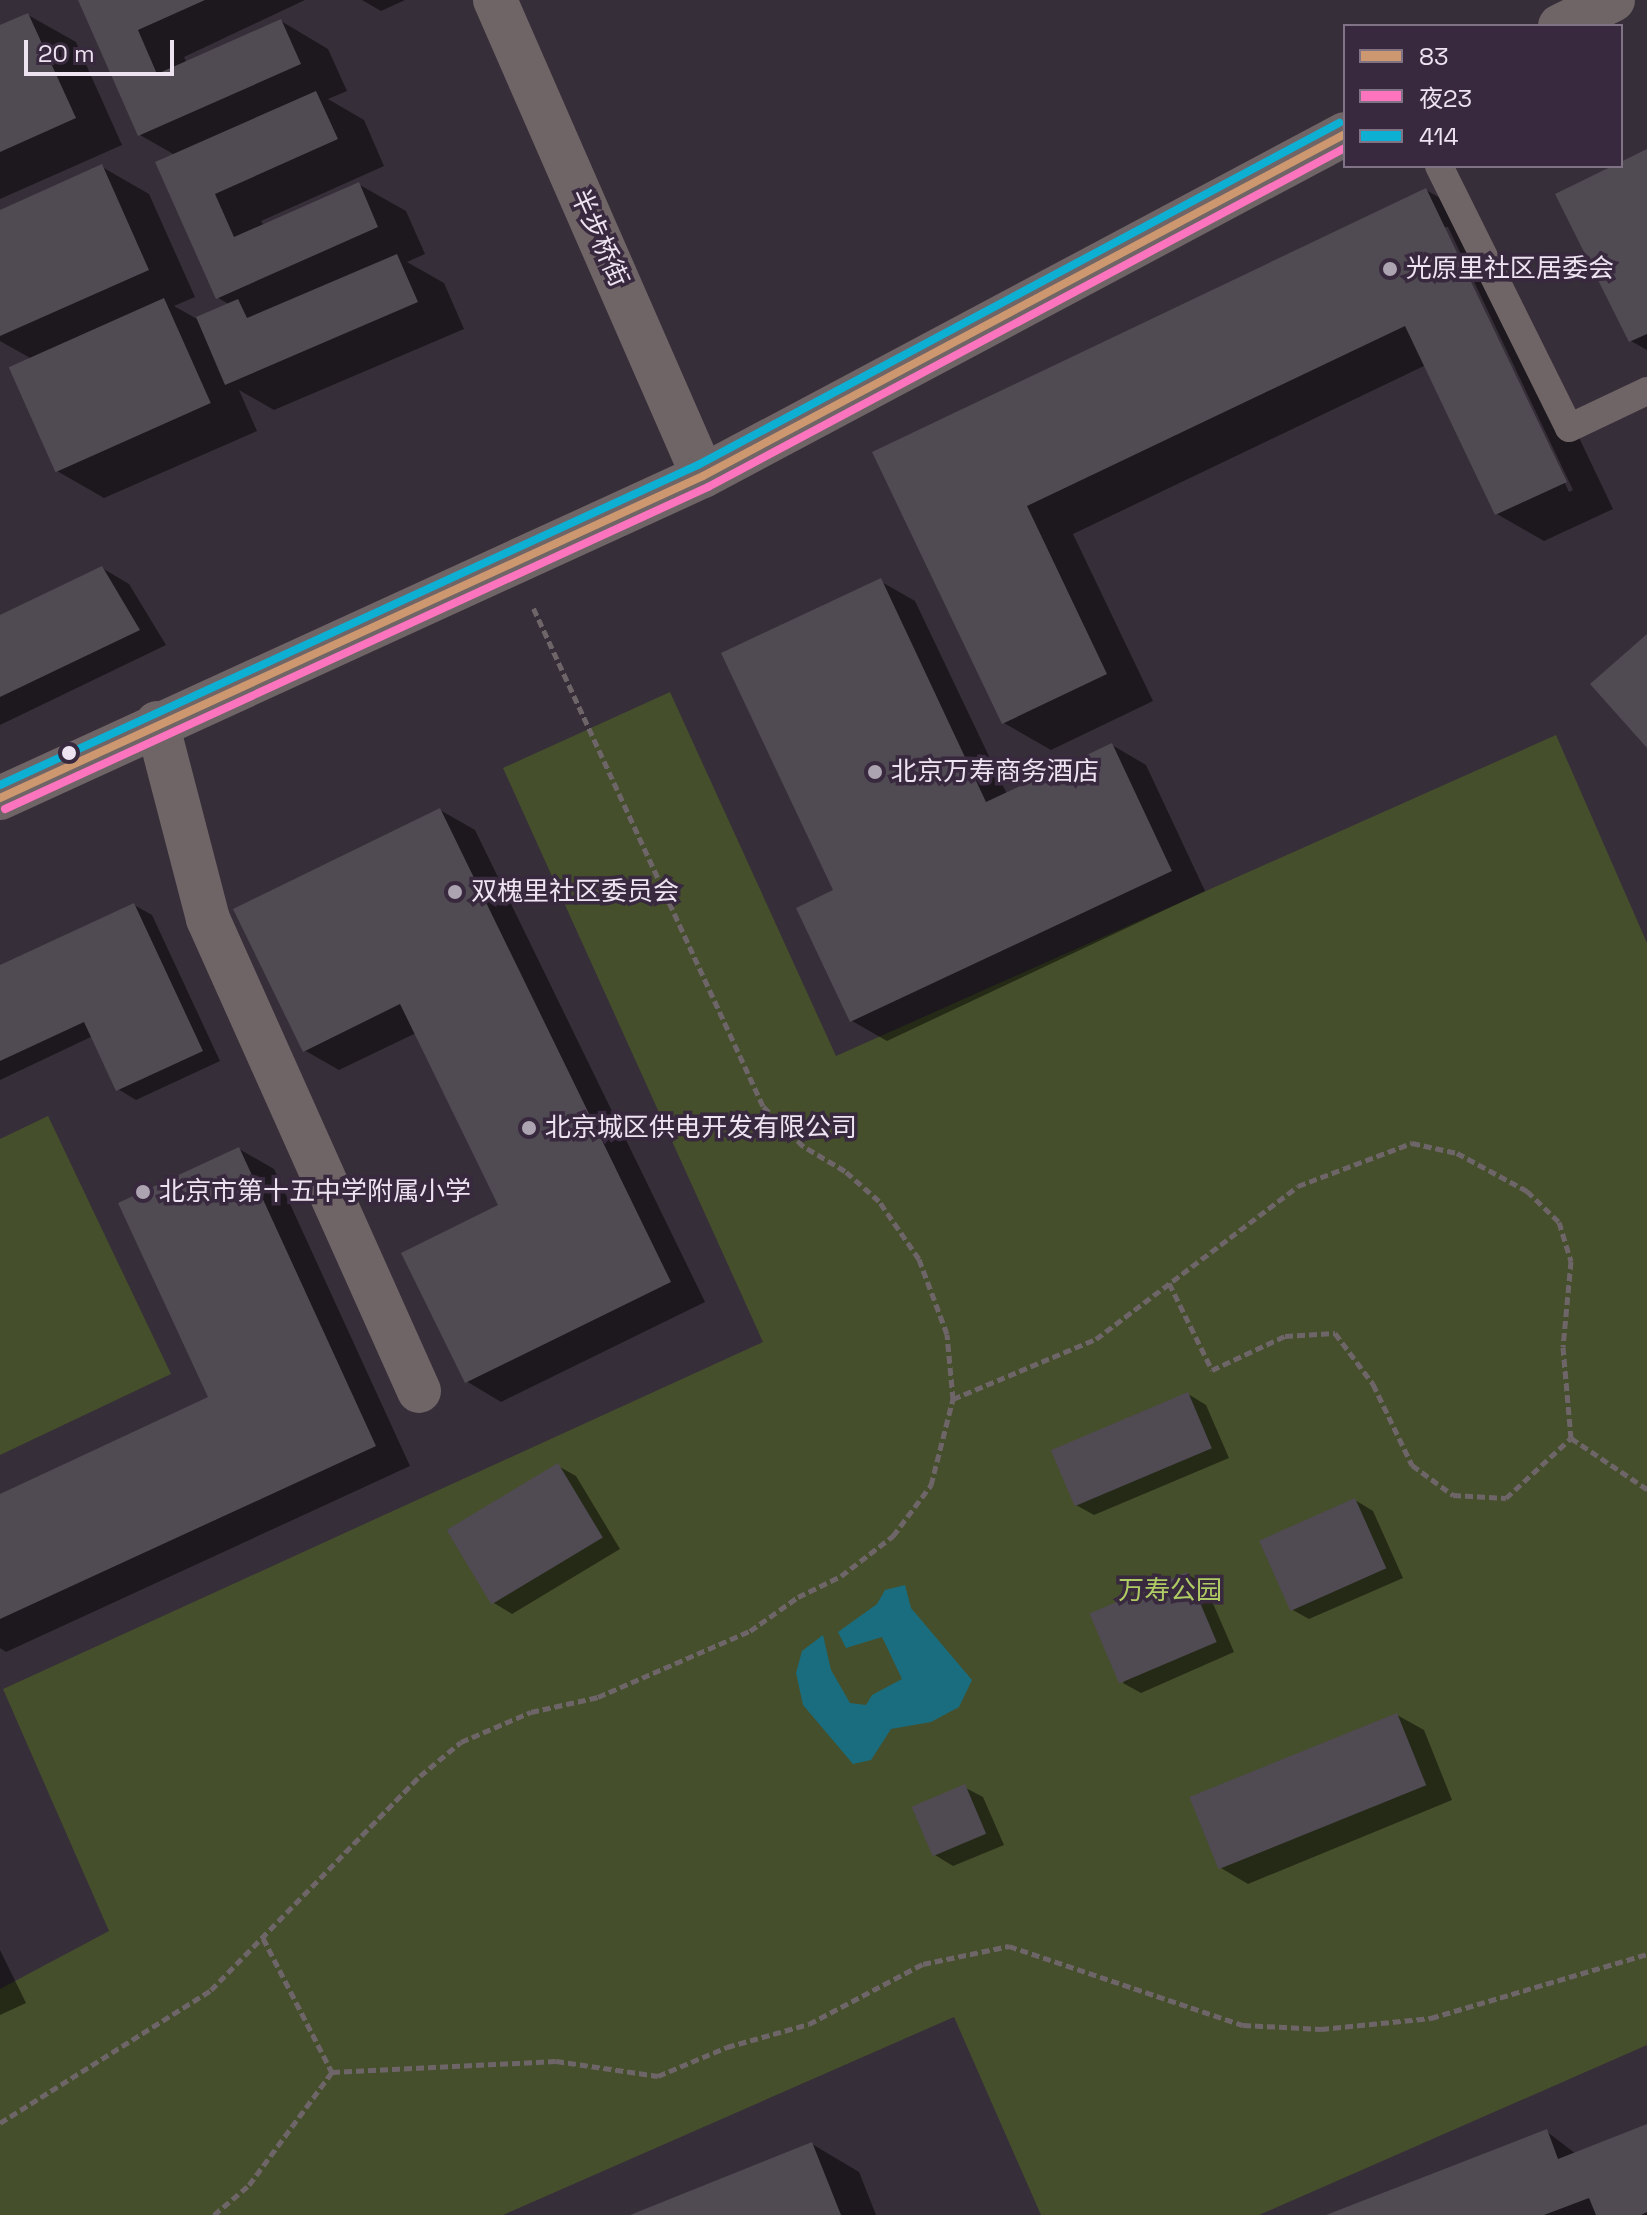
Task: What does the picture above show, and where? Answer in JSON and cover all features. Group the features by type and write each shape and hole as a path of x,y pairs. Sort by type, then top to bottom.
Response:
{"street":[{"name":"半步桥街","path":"495,0 703,476"},
{"path":"1564,24 1613,0"},
{"path":"0,798 157,723 703,476 1343,135"},
{"path":"157,723 208,919 419,1391"}],"lane":[{"path":"1440,168 1569,428 1647,391"}],"path":[{"path":"0,2123 211,1990 420,1776 461,1742 531,1712 598,1697 750,1631 798,1597 841,1576 893,1536 931,1485 953,1399 947,1334 919,1259 879,1201 845,1171 803,1146 763,1106 513,563"},
{"path":"953,1399 1096,1339 1298,1186 1412,1143 1457,1153 1527,1191 1559,1222 1571,1261 1563,1347 1571,1438"},
{"path":"1169,1282 1212,1370 1285,1336 1335,1333 1373,1384 1412,1465 1453,1495 1506,1498 1571,1438"},
{"path":"1571,1438 1647,1489"},
{"path":"263,1938 332,2072"},
{"path":"332,2072 556,2061 658,2076 727,2047 809,2024 923,1964 1009,1946 1243,2025 1321,2029 1431,2018 1647,1954"},
{"path":"214,2215 249,2185 332,2072"}],"green space":[{"name":"万寿公园","path":"670,692 836,1056 1556,735 1647,943 1647,2045 1259,2215 1041,2215 954,2017 503,2215 0,2215 0,1989 109,1931 3,1689 763,1342 503,768"},
{"path":"48,1116 171,1374 0,1455 0,1139"}],"water":[{"path":"905,1585 911,1608 972,1680 959,1707 931,1722 891,1729 871,1760 853,1764 803,1705 796,1673 802,1651 823,1635 831,1670 850,1703 866,1705 872,1695 902,1679 882,1637 846,1648 838,1632 877,1604 885,1590"}],"building":[{"path":"78,0 205,0 138,30 157,74 281,19 301,64 138,136"},
{"path":"28,13 76,118 0,152 0,25"},
{"path":"316,91 338,139 215,194 234,237 359,182 378,227 216,299 155,162"},
{"path":"1647,149 1647,334 1629,342 1555,194 1608,168 1623,168 1623,161"},
{"path":"102,164 149,270 0,336 0,210"},
{"path":"1426,188 1567,482 1495,515 1405,326 1027,506 1107,674 1002,724 872,452"},
{"path":"397,254 418,302 225,385 196,317 238,299 247,318"},
{"path":"164,298 211,403 55,472 9,367"},
{"path":"102,566 140,630 0,697 0,615"},
{"name":"北京万寿商务酒店","path":"881,578 986,802 1112,743 1172,871 850,1022 796,908 833,890 721,653"},
{"path":"1647,634 1647,748 1590,684"},
{"name":"北京城区供电开发有限公司","path":"440,808 671,1282 465,1383 401,1253 498,1205 400,1004 303,1052 233,909"},
{"path":"134,903 203,1051 116,1091 84,1022 0,1061 0,965"},
{"path":"239,1147 376,1446 0,1619 0,1494 208,1397 118,1203"},
{"path":"1188,1392 1212,1448 1075,1506 1051,1450"},
{"path":"558,1463 603,1538 491,1605 447,1530"},
{"path":"1355,1498 1386,1568 1290,1611 1259,1541"},
{"path":"1187,1572 1217,1642 1119,1683 1089,1613"},
{"path":"1397,1713 1426,1785 1219,1869 1189,1797"},
{"path":"965,1784 986,1834 933,1856 912,1807"},
{"path":"1647,2124 1647,2212 1641,2215 1596,2215 1589,2198 1544,2215 1326,2215 1547,2129 1558,2159"},
{"path":"812,2142 841,2215 630,2215"}],"transit line":[{"name":"414","path":"0,785 698,465 1339,123"},
{"name":"83","path":"0,798 703,476 1343,135"},
{"name":"夜23","path":"5,809 708,487 1343,149"}],"place":[{"name":"光原里社区居委会","path":"1390,269"},
{"name":"北京万寿商务酒店","path":"875,772"},
{"name":"双槐里社区委员会","path":"455,892"},
{"name":"北京城区供电开发有限公司","path":"529,1128"},
{"name":"北京市第十五中学附属小学","path":"143,1192"}]}
